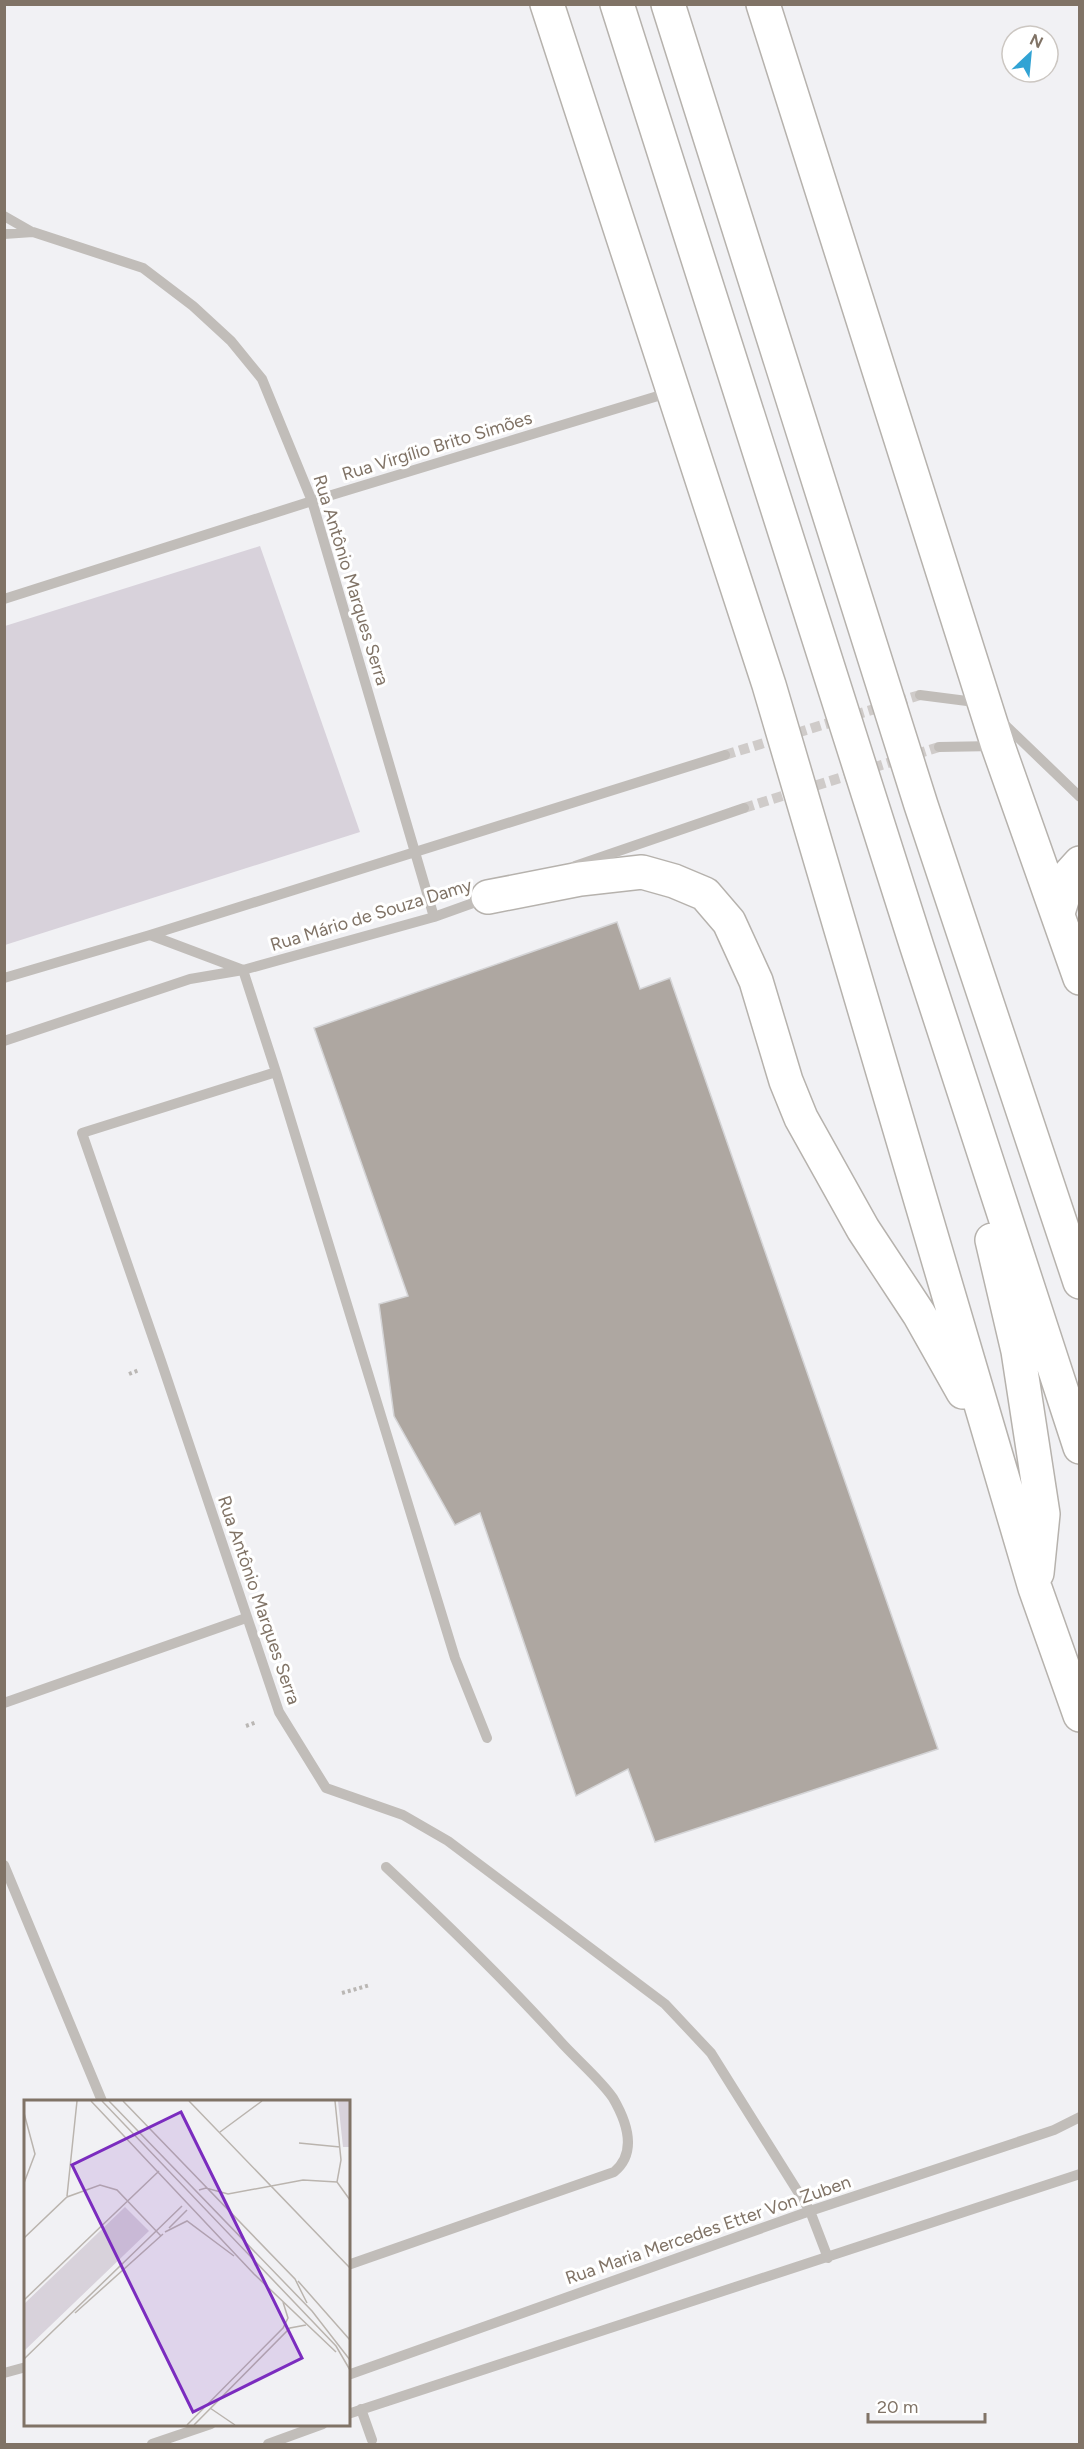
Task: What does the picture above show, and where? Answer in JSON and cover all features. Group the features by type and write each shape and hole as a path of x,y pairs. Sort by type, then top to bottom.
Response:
{"main road":[{"path":"547,4 769,685 1035,1588"},
{"path":"617,4 917,947 1080,1447"},
{"path":"668,4 921,805 1080,1282"},
{"path":"763,4 987,707 1010,744 1058,913 1080,978"},
{"path":"1058,913 1070,874 1080,863"},
{"path":"488,897 580,879 642,872 674,880 705,894 729,922 756,981 786,1082 801,1118 863,1229 919,1314 960,1383 992,1458 1080,1715"},
{"path":"917,947 1018,1351 1043,1514 1035,1588"}],"street":[{"path":"4,216 33,232"},
{"name":"Rua Antônio Marques Serra","path":"4,234 33,232 142,268 193,306 231,341 262,379 312,501 434,917"},
{"name":"Rua Virgílio Brito Simões","path":"4,598 674,391"},
{"path":"920,695 968,700 987,707"},
{"path":"939,747 1010,744 1080,797"},
{"path":"4,978 150,935 725,755"},
{"name":"Rua Mário de Souza Damy","path":"4,1041 190,979 243,970 434,917 744,808"},
{"path":"150,935 243,970 455,1658 487,1738"},
{"name":"Rua Antônio Marques Serra","path":"276,1072 82,1133 279,1712 326,1788 403,1815 448,1841 665,2004 711,2053 810,2211 828,2258"},
{"path":"4,1703 246,1618"},
{"path":"4,1865 102,2100"},
{"path":"350,2264 614,2172 624,2164 628,2152 627,2132 612,2098 472,1948 386,1867"},
{"name":"Rua Maria Mercedes Etter Von Zuben","path":"350,2374 810,2211 1054,2130 1080,2117"},
{"path":"350,2413 1080,2174"},
{"path":"4,2373 24,2368"},
{"path":"361,2409 372,2440"},
{"path":"152,2445 208,2425"},
{"path":"268,2445 320,2425"}],"path":[{"path":"342,1993 370,1985"}],"shaded area":[{"path":"260,546 360,832 5,945 5,626"}],"building":[{"path":"617,922 640,989 670,978 938,1749 655,1842 628,1769 576,1796 480,1513 455,1525 394,1416 379,1304 408,1296 314,1028"}],"tunnel":[{"path":"725,755 920,695"},
{"path":"744,808 939,747"}]}
